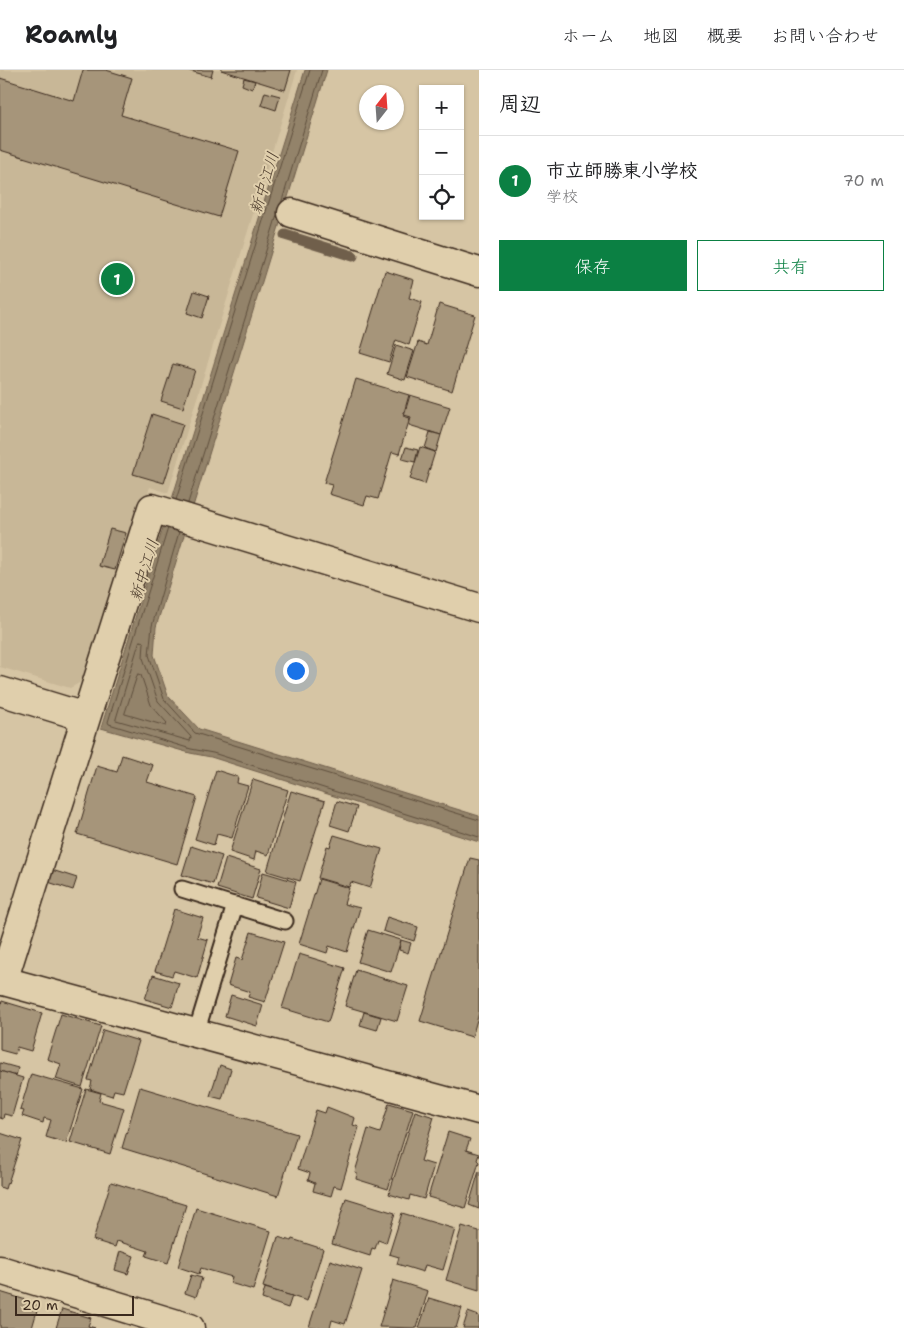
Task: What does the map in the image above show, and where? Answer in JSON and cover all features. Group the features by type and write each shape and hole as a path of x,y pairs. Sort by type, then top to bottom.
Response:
{"street":[{"path":"292,213 479,272"},
{"path":"479,608 152,508 1,980 479,1110"},
{"path":"0,691 85,718"},
{"path":"0,1270 190,1328"}],"lane":[{"path":"182,889 285,920"},
{"path":"196,1033 235,905"}],"shaded area":[{"path":"0,70 297,70 168,493 150,487 92,676 70,688 0,667"}],"water":[{"path":"305,70 327,70 156,627 154,655 168,696 199,729 479,816 479,842 211,757 101,728"}],"building":[{"path":"83,70 106,70 132,78 121,115 239,151 219,217 0,150 0,78 74,101"},
{"path":"187,70 213,70 211,77"},
{"path":"221,70 291,70 285,90"},
{"path":"244,78 255,81 252,89 242,85"},
{"path":"265,92 280,96 276,110 261,105"},
{"path":"385,271 414,280 409,298 422,302 409,345 396,340 389,362 360,353"},
{"path":"194,291 209,296 202,318 187,313"},
{"path":"439,304 475,315 452,391 407,377 418,342 427,345"},
{"path":"396,345 414,351 405,380 387,374"},
{"path":"173,364 195,370 183,408 161,401"},
{"path":"356,379 409,395 403,416 410,418 399,454 392,452 378,499 367,496 364,505 329,494 332,485 324,483"},
{"path":"410,395 450,407 441,435 409,425 411,417 404,415"},
{"path":"152,414 183,424 164,483 133,474"},
{"path":"430,432 441,435 436,452 425,448"},
{"path":"406,447 418,450 415,462 402,459"},
{"path":"420,447 435,452 425,484 410,479"},
{"path":"110,529 126,533 115,570 99,566"},
{"path":"122,755 153,765 147,782 197,797 177,864 77,834 97,766 117,772"},
{"path":"216,770 238,777 237,783 248,786 232,838 217,834 214,845 195,839"},
{"path":"253,779 288,790 268,855 256,851 254,860 230,852"},
{"path":"291,791 325,801 300,881 267,871"},
{"path":"337,801 357,807 349,831 330,825"},
{"path":"334,835 382,849 370,888 351,882 349,887 318,878 327,846 330,847"},
{"path":"191,846 222,856 213,884 182,875"},
{"path":"226,858 261,869 252,899 217,888"},
{"path":"470,858 479,860 479,1013 472,1037 420,1021"},
{"path":"52,870 77,878 73,890 48,882"},
{"path":"263,872 296,882 289,908 256,898"},
{"path":"319,879 349,888 344,904 360,908 347,952 329,946 327,953 299,944"},
{"path":"174,909 203,918 197,937 208,940 197,978 174,971 172,976 155,971"},
{"path":"387,917 418,927 414,941 383,931"},
{"path":"368,930 401,940 391,972 358,962"},
{"path":"251,932 284,942 265,1002 248,997 250,992 228,985 236,958 242,960"},
{"path":"401,940 411,943 408,953 399,950"},
{"path":"299,954 345,968 328,1022 282,1008"},
{"path":"356,970 408,986 397,1021 345,1006"},
{"path":"153,975 179,983 172,1007 145,999"},
{"path":"231,995 263,1005 257,1026 225,1016"},
{"path":"2,1001 42,1013 31,1051 17,1047 15,1054 0,1050 0,1008"},
{"path":"364,1012 381,1017 377,1030 360,1025"},
{"path":"61,1014 101,1026 82,1087 56,1079 61,1064 47,1059"},
{"path":"103,1030 139,1041 123,1092 114,1090 112,1096 90,1089 92,1081 88,1080"},
{"path":"0,1063 18,1068 16,1076 0,1071"},
{"path":"220,1065 231,1069 222,1099 210,1096"},
{"path":"0,1071 23,1078 12,1116 4,1114 3,1119 0,1118"},
{"path":"31,1074 83,1089 66,1143 46,1137 51,1120 44,1118 43,1123 22,1116 24,1111 20,1110"},
{"path":"140,1087 297,1134 278,1196 122,1148"},
{"path":"86,1089 101,1093 99,1101 124,1108 110,1154 70,1142"},
{"path":"389,1103 413,1110 388,1189 356,1179 357,1173 355,1172 368,1129 380,1133"},
{"path":"327,1107 355,1118 353,1125 359,1127 341,1188 334,1186 331,1196 313,1191 315,1183 308,1180 310,1173 298,1169 316,1110 325,1113"},
{"path":"415,1111 434,1117 421,1161 434,1165 424,1199 410,1195 409,1200 389,1194"},
{"path":"448,1132 470,1139 466,1150 479,1154 477,1160 479,1162 465,1208 428,1197"},
{"path":"0,1133 22,1140 5,1189 0,1187"},
{"path":"479,1171 479,1209 469,1205"},
{"path":"111,1182 186,1205 168,1263 146,1256 148,1251 117,1241 115,1247 93,1240"},
{"path":"346,1198 395,1213 386,1243 378,1240 375,1249 372,1248 370,1256 332,1244"},
{"path":"196,1208 271,1231 253,1290 230,1283 232,1277 201,1268 199,1274 178,1267"},
{"path":"402,1213 455,1229 443,1270 425,1265 423,1272 397,1264 399,1257 389,1254"},
{"path":"462,1226 479,1231 479,1290 446,1280"},
{"path":"278,1237 291,1241 292,1239 323,1249 307,1301 263,1287"},
{"path":"120,1251 134,1256 128,1274 115,1270"},
{"path":"330,1260 362,1270 345,1324 332,1320 330,1328 312,1328 309,1327"},
{"path":"191,1275 202,1278 196,1297 185,1293"},
{"path":"393,1280 428,1291 417,1328 379,1327"},
{"path":"265,1288 292,1296 288,1308 262,1299"},
{"path":"0,1292 39,1304 32,1328 0,1328"},
{"path":"429,1298 462,1308 456,1328 419,1328"},
{"path":"62,1309 91,1318 88,1326 95,1328 56,1328"},
{"path":"468,1312 479,1316 479,1328 463,1328"}],"waterway":[{"path":"285,235 353,256"}],"place":[{"name":"市立師勝東小学校","path":"117,279"}],"water label":[{"name":"新中江川","path":"264,183"},
{"name":"新中江川","path":"144,570"}]}
